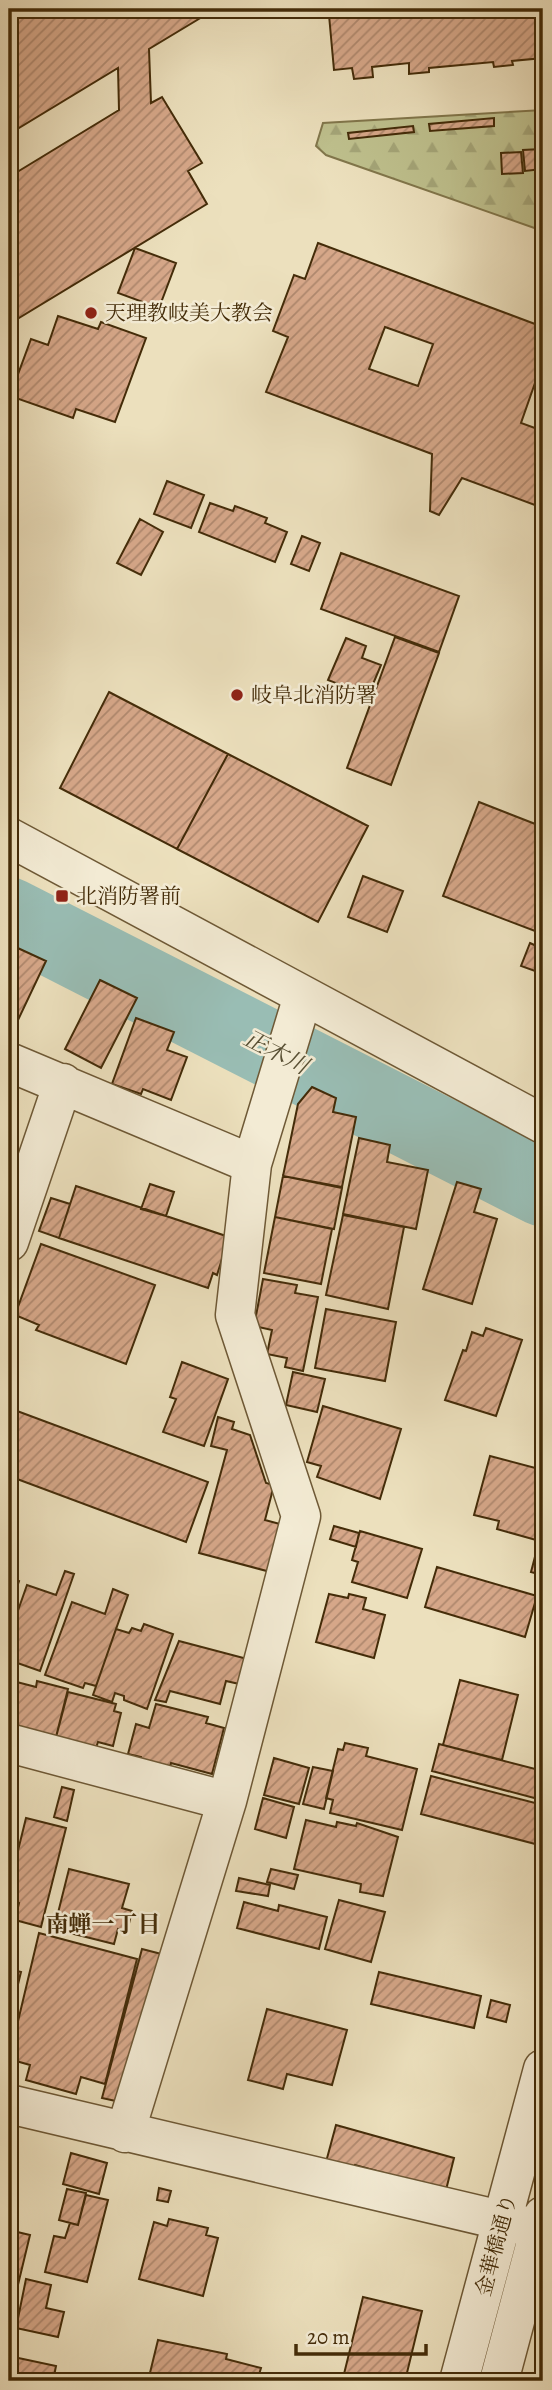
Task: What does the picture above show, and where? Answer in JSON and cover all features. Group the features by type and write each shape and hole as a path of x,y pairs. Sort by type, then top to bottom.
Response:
{"street":[{"path":"9,837 543,1124"},
{"path":"125,2133 227,1801 301,1516 236,1315 252,1164 303,996"},
{"path":"9,1062 252,1164"},
{"path":"9,1242 63,1083"},
{"path":"9,1743 227,1801"},
{"name":"金華橋通り","path":"459,2381 543,2069"},
{"path":"9,2104 504,2220 542,2225"},
{"name":"金華橋通り","path":"499,2381 542,2225"}],"green space":[{"path":"543,110 543,231 326,155 316,146 323,123"}],"building":[{"path":"9,9 212,11 149,49 151,103 162,97 202,163 188,171 207,204 9,324 9,177 119,110 118,68 9,134"},
{"path":"386,9 543,9 543,58 512,61 513,65 494,67 493,62 429,68 429,72 409,74 409,63 372,67 373,77 354,79 352,68 334,70 329,15"},
{"path":"494,118 494,126 430,131 429,124"},
{"path":"413,126 414,132 349,139 348,133"},
{"path":"541,149 542,169 525,171 523,150"},
{"path":"521,152 523,173 502,174 501,153"},
{"path":"318,243 543,327 543,386 535,383 521,423 543,431 543,508 462,478 439,515 430,511 432,454 266,392 288,337 273,331 294,275 305,279","holes":["385,327 433,344 418,386 369,369"]},
{"path":"135,248 176,263 159,308 118,293"},
{"path":"58,316 98,329 101,322 146,338 115,422 76,409 73,418 10,396 31,339 48,345"},
{"path":"167,481 204,495 191,528 154,514"},
{"path":"210,503 233,511 235,506 267,518 265,523 287,532 275,562 199,532"},
{"path":"140,519 163,532 141,575 117,563"},
{"path":"302,536 320,543 309,571 291,564"},
{"path":"341,553 459,596 439,652 321,609"},
{"path":"395,637 439,653 391,785 347,768"},
{"path":"346,638 366,646 362,658 381,665 368,696 328,680"},
{"path":"109,692 228,754 177,849 60,788"},
{"path":"228,754 368,826 318,922 177,849"},
{"path":"479,802 543,827 543,934 443,896"},
{"path":"363,876 403,891 387,932 348,917"},
{"path":"530,943 543,949 535,971 521,966"},
{"path":"9,944 46,961 9,1039"},
{"path":"100,980 137,998 101,1068 65,1049"},
{"path":"136,1018 174,1032 167,1050 187,1057 171,1100 143,1089 141,1094 112,1084"},
{"path":"312,1087 336,1098 333,1112 356,1117 342,1187 283,1176 298,1104"},
{"path":"359,1138 390,1145 387,1162 428,1170 416,1229 343,1214"},
{"path":"283,1176 342,1188 334,1229 275,1217"},
{"path":"457,1182 481,1189 474,1212 497,1219 472,1304 423,1289"},
{"path":"150,1184 174,1192 166,1216 141,1209"},
{"path":"76,1186 229,1237 217,1275 213,1273 208,1288 59,1238"},
{"path":"51,1198 70,1204 59,1238 39,1231"},
{"path":"343,1215 404,1227 388,1309 326,1295"},
{"path":"275,1217 332,1229 321,1284 264,1273"},
{"path":"41,1244 155,1285 126,1364 36,1330 39,1325 15,1315"},
{"path":"263,1279 297,1285 295,1293 318,1297 303,1371 285,1367 287,1358 267,1354 272,1330 254,1326"},
{"path":"326,1309 396,1322 385,1381 315,1368"},
{"path":"486,1328 522,1340 496,1416 445,1400 472,1332 483,1336"},
{"path":"182,1362 228,1379 204,1446 163,1432 176,1399 170,1397"},
{"path":"293,1372 325,1379 317,1412 286,1405"},
{"path":"323,1406 401,1429 380,1499 317,1477 321,1466 307,1462"},
{"path":"9,1408 208,1482 186,1542 9,1476"},
{"path":"218,1417 234,1422 232,1429 250,1435 266,1483 274,1485 265,1520 291,1527 278,1574 199,1553 227,1450 211,1446"},
{"path":"490,1456 543,1470 543,1542 497,1529 499,1521 474,1515"},
{"path":"334,1526 359,1533 356,1547 330,1539"},
{"path":"360,1531 422,1549 407,1598 352,1582 358,1562 352,1560"},
{"path":"538,1545 543,1547 542,1575 531,1572"},
{"path":"437,1567 537,1596 525,1637 425,1607"},
{"path":"65,1571 74,1574 40,1671 9,1660 9,1636 27,1585 56,1595"},
{"path":"9,1577 19,1581 9,1610"},
{"path":"113,1589 128,1595 96,1686 85,1683 83,1688 45,1675 72,1602 105,1614"},
{"path":"329,1594 348,1598 349,1594 366,1598 363,1609 385,1615 374,1658 316,1642"},
{"path":"144,1624 173,1634 147,1709 124,1700 124,1696 115,1693 112,1702 93,1695 116,1629 129,1633 132,1628 141,1631"},
{"path":"179,1641 255,1661 248,1686 226,1681 220,1704 170,1691 166,1702 155,1700"},
{"path":"9,1680 36,1687 37,1681 68,1689 55,1741 9,1729"},
{"path":"460,1680 518,1695 502,1760 443,1745"},
{"path":"68,1692 116,1704 114,1711 121,1713 113,1746 98,1742 95,1751 55,1741"},
{"path":"156,1704 208,1717 206,1723 224,1728 212,1774 171,1763 169,1770 140,1763 141,1757 128,1754 136,1724 149,1728"},
{"path":"345,1743 368,1748 366,1756 417,1769 402,1830 330,1813 333,1800 326,1798 338,1749 343,1750"},
{"path":"439,1744 543,1771 538,1799 432,1771"},
{"path":"274,1758 309,1768 299,1804 264,1795"},
{"path":"313,1767 333,1771 324,1809 303,1804"},
{"path":"431,1776 543,1805 543,1827 539,1845 421,1814"},
{"path":"62,1787 74,1790 67,1821 54,1817"},
{"path":"263,1798 294,1807 286,1838 255,1829"},
{"path":"26,1818 66,1828 41,1927 15,1920 19,1903 9,1901 9,1887"},
{"path":"306,1820 336,1827 337,1822 356,1826 357,1823 398,1837 383,1896 360,1892 361,1884 294,1869"},
{"path":"69,1869 129,1884 122,1908 132,1911 127,1932 118,1929 114,1944 54,1929"},
{"path":"271,1869 298,1875 294,1889 267,1882"},
{"path":"239,1878 270,1885 268,1896 236,1891"},
{"path":"339,1900 385,1912 371,1962 325,1949"},
{"path":"244,1902 278,1911 279,1905 327,1917 319,1949 237,1928"},
{"path":"39,1933 137,1959 105,2084 81,2077 76,2094 26,2080 30,2065 9,2059"},
{"path":"142,1949 173,1957 125,2103 102,2098"},
{"path":"9,1969 21,1972 9,2021"},
{"path":"379,1972 481,1996 474,2028 371,2004"},
{"path":"491,2000 510,2005 506,2022 487,2017"},
{"path":"267,2009 347,2030 332,2085 287,2074 283,2089 248,2080"},
{"path":"336,2125 454,2158 446,2190 355,2165 354,2169 326,2162"},
{"path":"71,2153 107,2163 99,2194 63,2184"},
{"path":"159,2188 171,2191 168,2202 157,2200"},
{"path":"67,2189 86,2193 78,2225 59,2220"},
{"path":"86,2195 108,2200 87,2282 45,2272 54,2236 65,2238 70,2223 78,2225"},
{"path":"169,2219 208,2228 206,2235 218,2238 203,2296 139,2279 154,2222 167,2226"},
{"path":"9,2230 30,2235 9,2322"},
{"path":"26,2279 51,2285 46,2308 64,2312 58,2337 16,2328"},
{"path":"363,2297 422,2311 405,2381 343,2378"},
{"path":"158,2340 227,2354 226,2359 261,2368 257,2381 148,2381"},
{"path":"9,2356 56,2366 53,2381 9,2381"}],"waterway":[{"name":"正木川","path":"9,916 543,1188"}],"place":[{"name":"天理教岐美大教会","path":"91,313"},
{"name":"岐阜北消防署","path":"237,695"},
{"name":"北消防署前","path":"62,896"}],"district":[{"name":"南蝉一丁目","path":"103,1924"}]}
